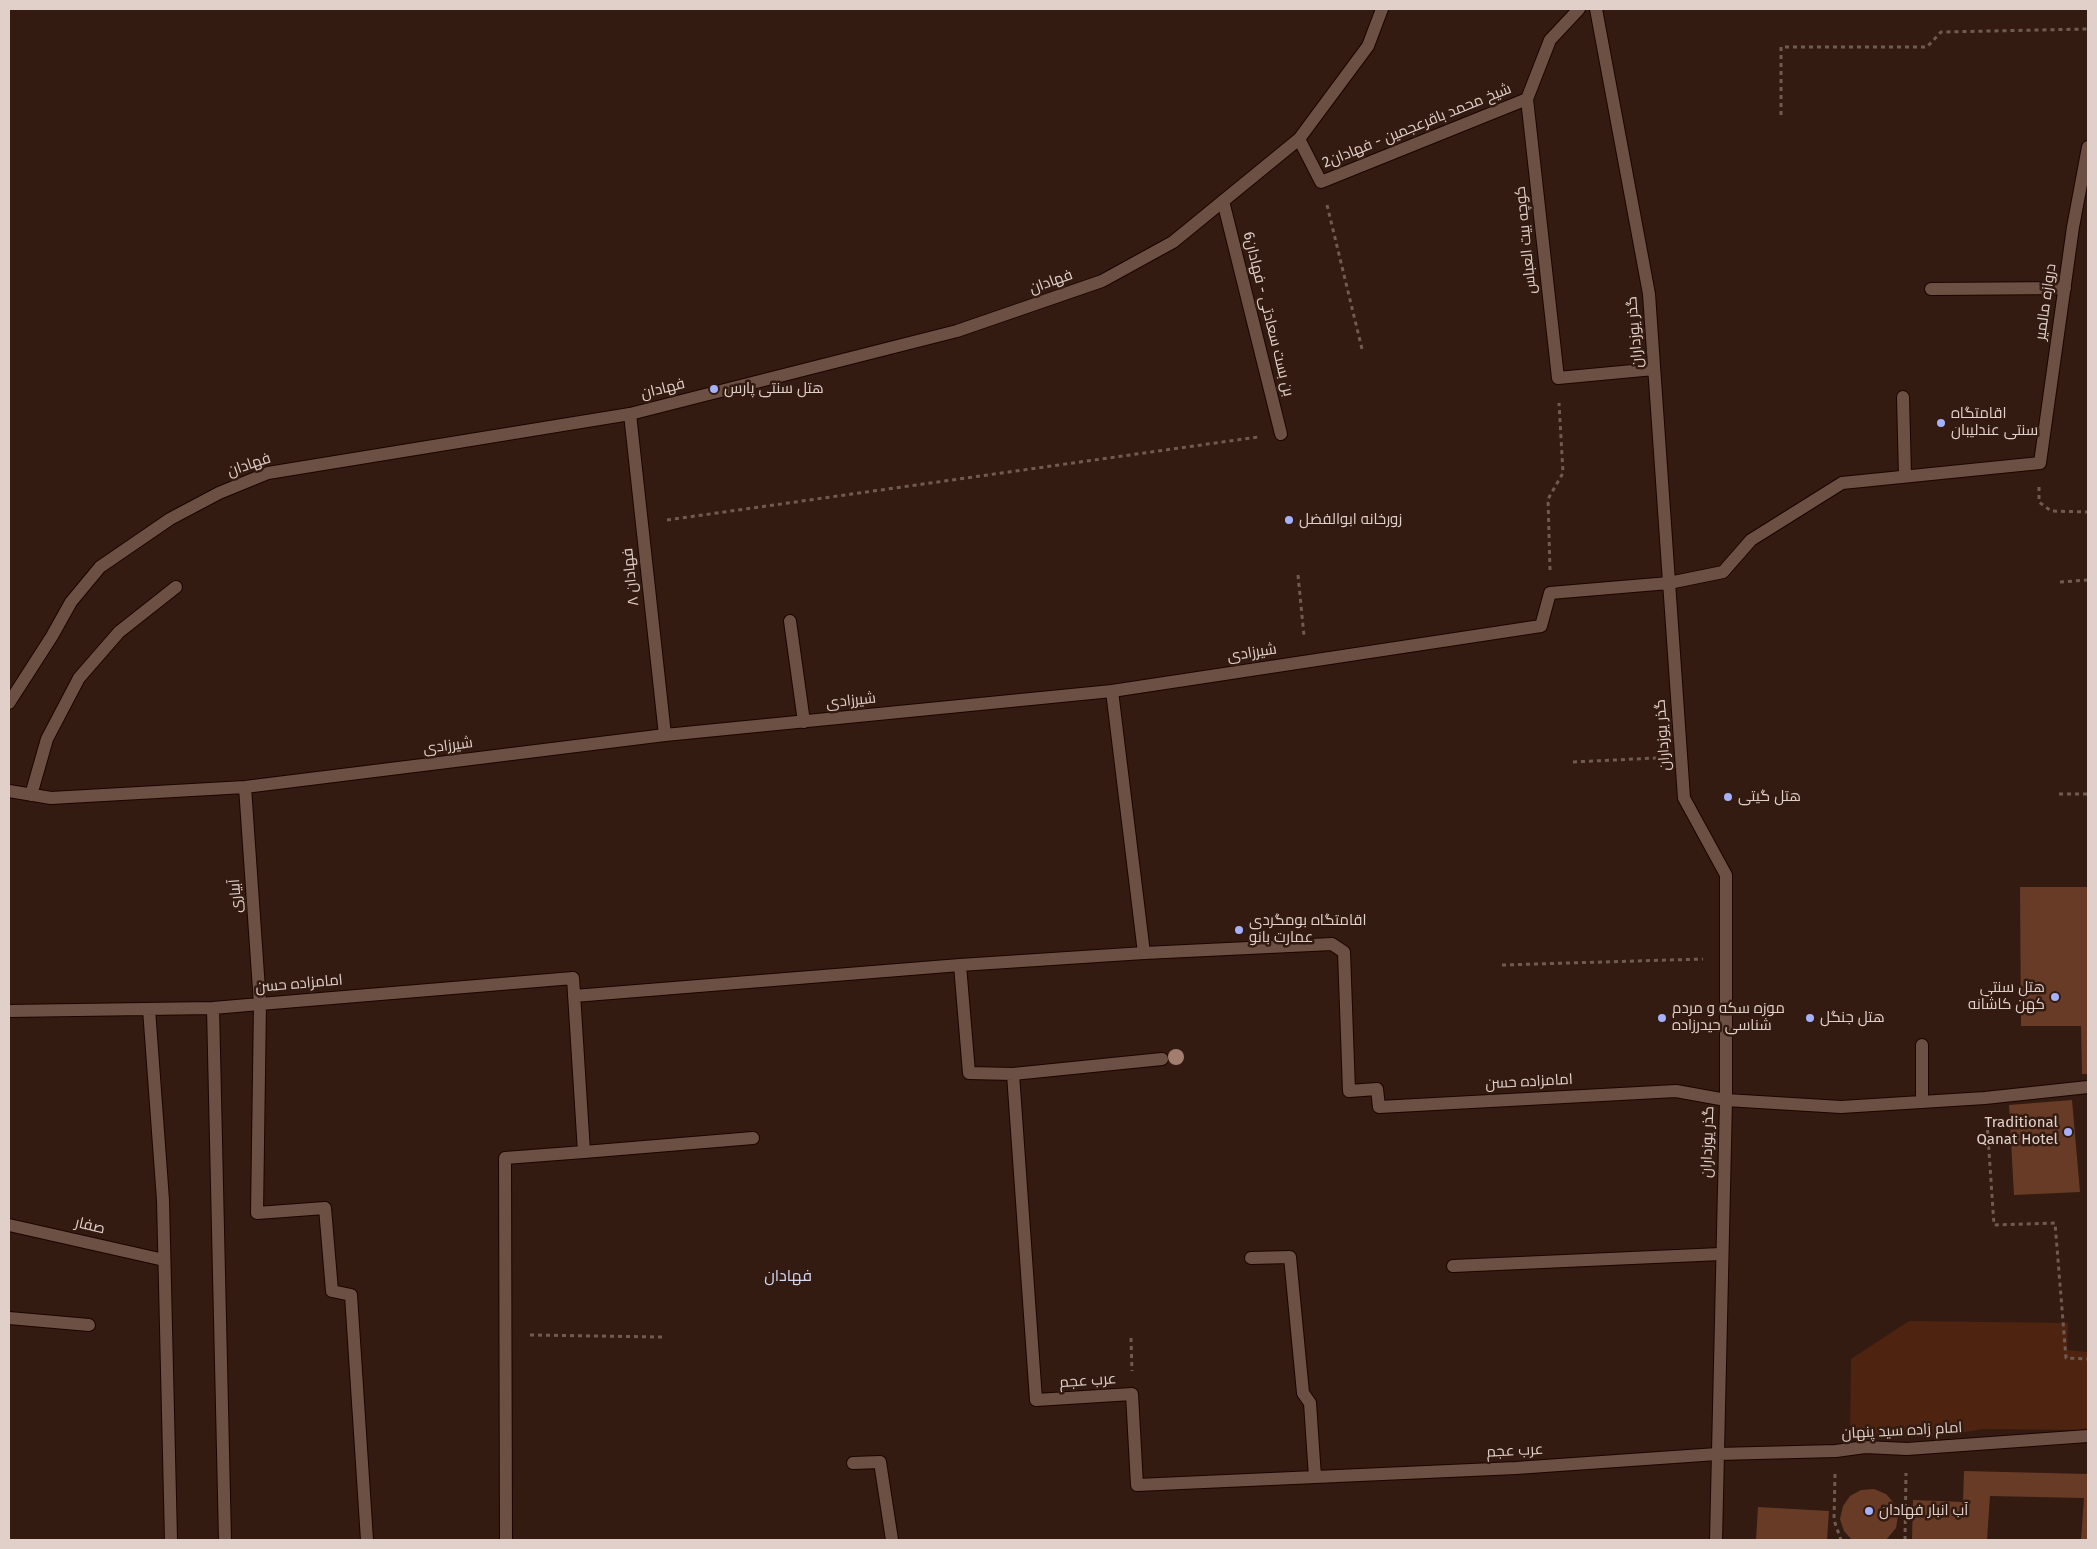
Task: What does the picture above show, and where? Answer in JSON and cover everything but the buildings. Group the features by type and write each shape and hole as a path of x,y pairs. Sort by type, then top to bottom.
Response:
{"street":[{"name":"فهادان","path":"9,703 12,689 52,636 72,602 100,567 170,520 219,493 268,473 630,414 957,331 1102,281 1173,242 1299,139 1368,46 1382,9"},
{"name":"شیخ محمد باقرعجمین - فهادان2","path":"1299,139 1321,182 1527,99 1550,40 1579,9"},
{"name":"گذر يوزداران","path":"1596,9 1648,294 1684,798 1726,875 1726,1100 1716,1540"},
{"name":"کوچه بيت العباس","path":"1527,99 1558,378"},
{"name":"دروازه مالمیر","path":"2040,464 2073,227 2088,147"},
{"name":"بن بست سعادتی - فهادان6","path":"1223,201 1281,434"},
{"path":"1931,289 2065,288"},
{"path":"1558,378 1654,369"},
{"path":"1903,397 1905,476"},
{"name":"فهادان ۸","path":"630,414 665,736"},
{"path":"1550,593 1669,583 1723,572 1750,540 1842,483 2040,464"},
{"path":"31,795 47,739 79,678 119,632 176,587"},
{"name":"شیرزادی","path":"9,791 51,798 245,787 665,736 1112,691 1541,626 1550,593"},
{"path":"790,621 804,722"},
{"path":"584,1152 574,996 960,965 1144,953 1112,691"},
{"name":"آبیاری","path":"245,787 260,1004 257,1213 325,1208 332,1291 351,1294 367,1540"},
{"name":"امامزاده حسن","path":"1144,953 1332,944 1344,952 1349,1091 1377,1089 1379,1106 1676,1091 1726,1100"},
{"path":"960,965 969,1073 1013,1074 1162,1059"},
{"name":"امامزاده حسن","path":"9,1011 213,1008 573,978 574,996"},
{"path":"213,1008 225,1540"},
{"path":"149,1009 163,1200 171,1540"},
{"path":"1922,1045 1922,1101"},
{"name":"عرب عجم","path":"1013,1074 1036,1400 1132,1394 1137,1485 1516,1468 1717,1454"},
{"path":"1726,1100 1841,1107 1985,1098 2088,1087"},
{"path":"506,1540 505,1158 753,1138"},
{"name":"صفار","path":"9,1225 164,1260"},
{"path":"1453,1266 1721,1254"},
{"path":"1251,1258 1290,1257 1303,1393 1310,1403 1315,1477"},
{"path":"9,1318 89,1325"},
{"name":"امام زاده سید پنهان","path":"1717,1454 1836,1451 1866,1447 1907,1449 2088,1436"},
{"path":"854,1463 880,1462 892,1540"}],"path":[{"path":"1781,115 1781,47 1927,47 1941,32 2088,29"},
{"path":"1321,182 1362,350"},
{"path":"1550,593 1548,499 1563,473 1558,378"},
{"path":"642,524 1281,434"},
{"path":"2040,464 2039,502 2051,511 2088,512"},
{"path":"1298,575 1307,661"},
{"path":"2060,582 2088,580"},
{"path":"1573,762 1681,757"},
{"path":"2059,794 2088,794"},
{"path":"1502,965 1726,958"},
{"path":"1985,1098 1994,1225 2055,1223 2066,1358 2088,1359"},
{"path":"506,1335 662,1336"},
{"path":"1131,1338 1132,1394"},
{"path":"1905,1540 1907,1449"},
{"path":"1836,1451 1834,1520 1841,1540"}],"shaded area":[{"path":"1909,1321 2068,1323 2067,1350 2088,1352 2088,1430 1983,1429 1935,1437 1850,1437 1851,1359"}],"place":[{"name":"هتل سنتی پارس","path":"714,389"},
{"name":"اقامتگاه سنتی عندلیبان","path":"1941,423"},
{"name":"زورخانه ابوالفضل","path":"1289,520"},
{"name":"هتل گیتی","path":"1728,797"},
{"name":"اقامتگاه بومگردی عمارت بانو","path":"1239,930"},
{"name":"هتل سنتی کهن کاشانه","path":"2055,997"},
{"name":"موزه سکه و مردم شناسی حیدرزاده","path":"1662,1018"},
{"name":"هتل جنگل","path":"1810,1018"},
{"name":"Traditional Qanat Hotel","path":"2068,1132"},
{"name":"آب انبار فهادان","path":"1869,1511"}],"district":[{"name":"فهادان","path":"788,1277"}]}
